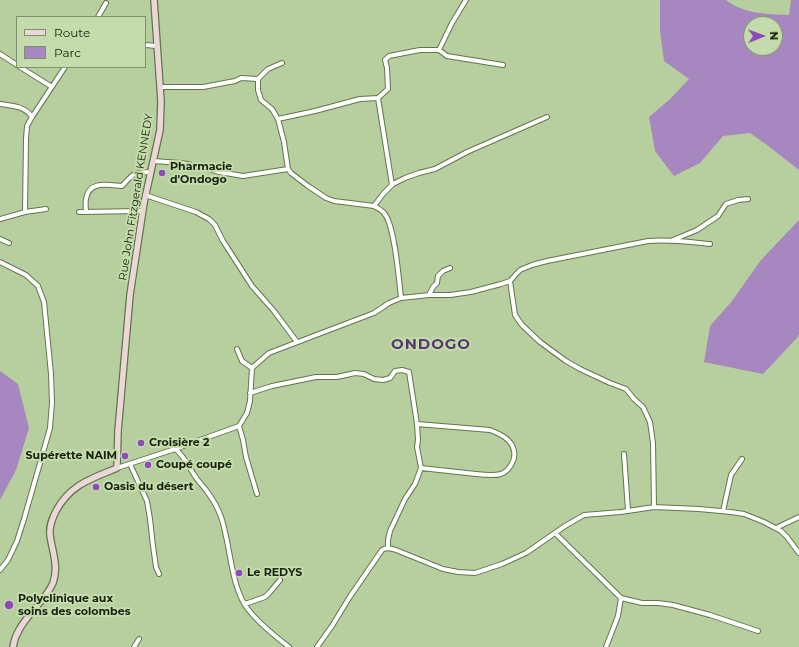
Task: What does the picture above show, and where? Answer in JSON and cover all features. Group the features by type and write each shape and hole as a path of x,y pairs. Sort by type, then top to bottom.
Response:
{"street":[{"name":"Rue John Fitzgerald KENNEDY","path":"117,468 118,431 128,316 142,211 160,130 161,101 154,0"},
{"path":"438,50 466,0"},
{"path":"99,16 106,4"},
{"path":"146,45 157,46"},
{"path":"278,119 360,99 378,98 388,89 384,60 389,56 420,50 438,50 447,56 503,65"},
{"path":"0,54 16,64"},
{"path":"282,63 268,69 258,79 258,90 261,100 272,109 278,119 284,142 288,170 299,180 326,198 334,201 374,206 385,214 391,228 395,245 401,298"},
{"path":"22,68 52,87"},
{"path":"25,212 27,126 64,68"},
{"path":"160,87 203,87 235,81 241,78 258,79"},
{"path":"378,98 392,185"},
{"path":"0,104 23,109 32,117"},
{"path":"374,206 392,185 405,178 436,169 467,152 547,117"},
{"path":"154,161 196,166 243,176 288,170"},
{"path":"86,212 86,199 88,193 93,187 102,184 122,186 131,176 139,172 151,172"},
{"path":"145,195 196,212 209,219 215,225 223,241 252,286 274,311 297,342"},
{"path":"673,240 697,230 718,216 726,204 738,200 748,199"},
{"path":"0,219 25,212 46,209"},
{"path":"79,212 142,211"},
{"path":"0,239 9,243"},
{"path":"12,647 18,630 44,597 53,582 56,563 50,528 53,517 62,501 70,492 84,482 117,468 175,450 238,426 247,413 250,401 252,368 269,354 297,342 349,324 374,313 401,298 471,292 510,281 520,270 547,261 648,241 673,240 710,244"},
{"path":"0,262 26,275 38,286 44,302 52,403 50,428 24,519 17,541 8,560 0,570"},
{"path":"429,295 432,288 437,283 438,276 442,271 450,268"},
{"path":"510,281 515,315 522,325 540,342 566,361 580,369 626,389 634,399 644,407 650,422 653,443 654,507"},
{"path":"237,349 242,361 252,368"},
{"path":"250,393 272,386 316,377 337,377 355,373 364,374 374,379 383,380 390,378 395,371 402,370 409,372 417,424 417,447 421,468 415,484 405,499 390,531 388,548"},
{"path":"417,424 490,430 501,434 512,443 515,456 513,462 502,474 487,475 421,468"},
{"path":"238,426 244,440 246,456 257,494"},
{"path":"175,450 180,453 196,479 211,497 222,518 236,583 245,604 253,615 289,647"},
{"path":"624,454 628,510"},
{"path":"724,511 731,475 742,458"},
{"path":"130,464 147,502 158,574"},
{"path":"316,647 332,626 382,550 385,548 396,550 443,569 475,574 518,557 584,515 654,507 724,511 744,514 776,528 787,537 799,553"},
{"path":"776,528 799,517"},
{"path":"555,533 621,598 642,603 673,605 710,615 758,631"},
{"path":"245,604 265,597 280,580"},
{"path":"606,647 618,616 621,598"},
{"path":"134,647 139,640"}],"green space":[{"path":"660,0 726,0 733,5 748,11 764,14 789,15 791,0 799,0 799,170 750,133 723,136 700,163 674,176 655,151 649,117 670,99 689,79 664,61 660,31"},
{"path":"799,220 799,334 797,338 763,374 704,362 710,326 732,301 761,260"},
{"path":"0,371 18,384 29,428 16,470 0,500"}],"place":[{"name":"Pharmacie d'Ondogo","path":"162,173"},
{"name":"Croisière 2","path":"141,443"},
{"name":"Supérette NAIM","path":"125,456"},
{"name":"Coupé coupé","path":"148,465"},
{"name":"Oasis du désert","path":"96,487"},
{"name":"Le REDYS","path":"239,573"},
{"name":"Polyclinique aux soins des colombes","path":"9,605"}],"district":[{"name":"ONDOGO","path":"431,345"}]}
